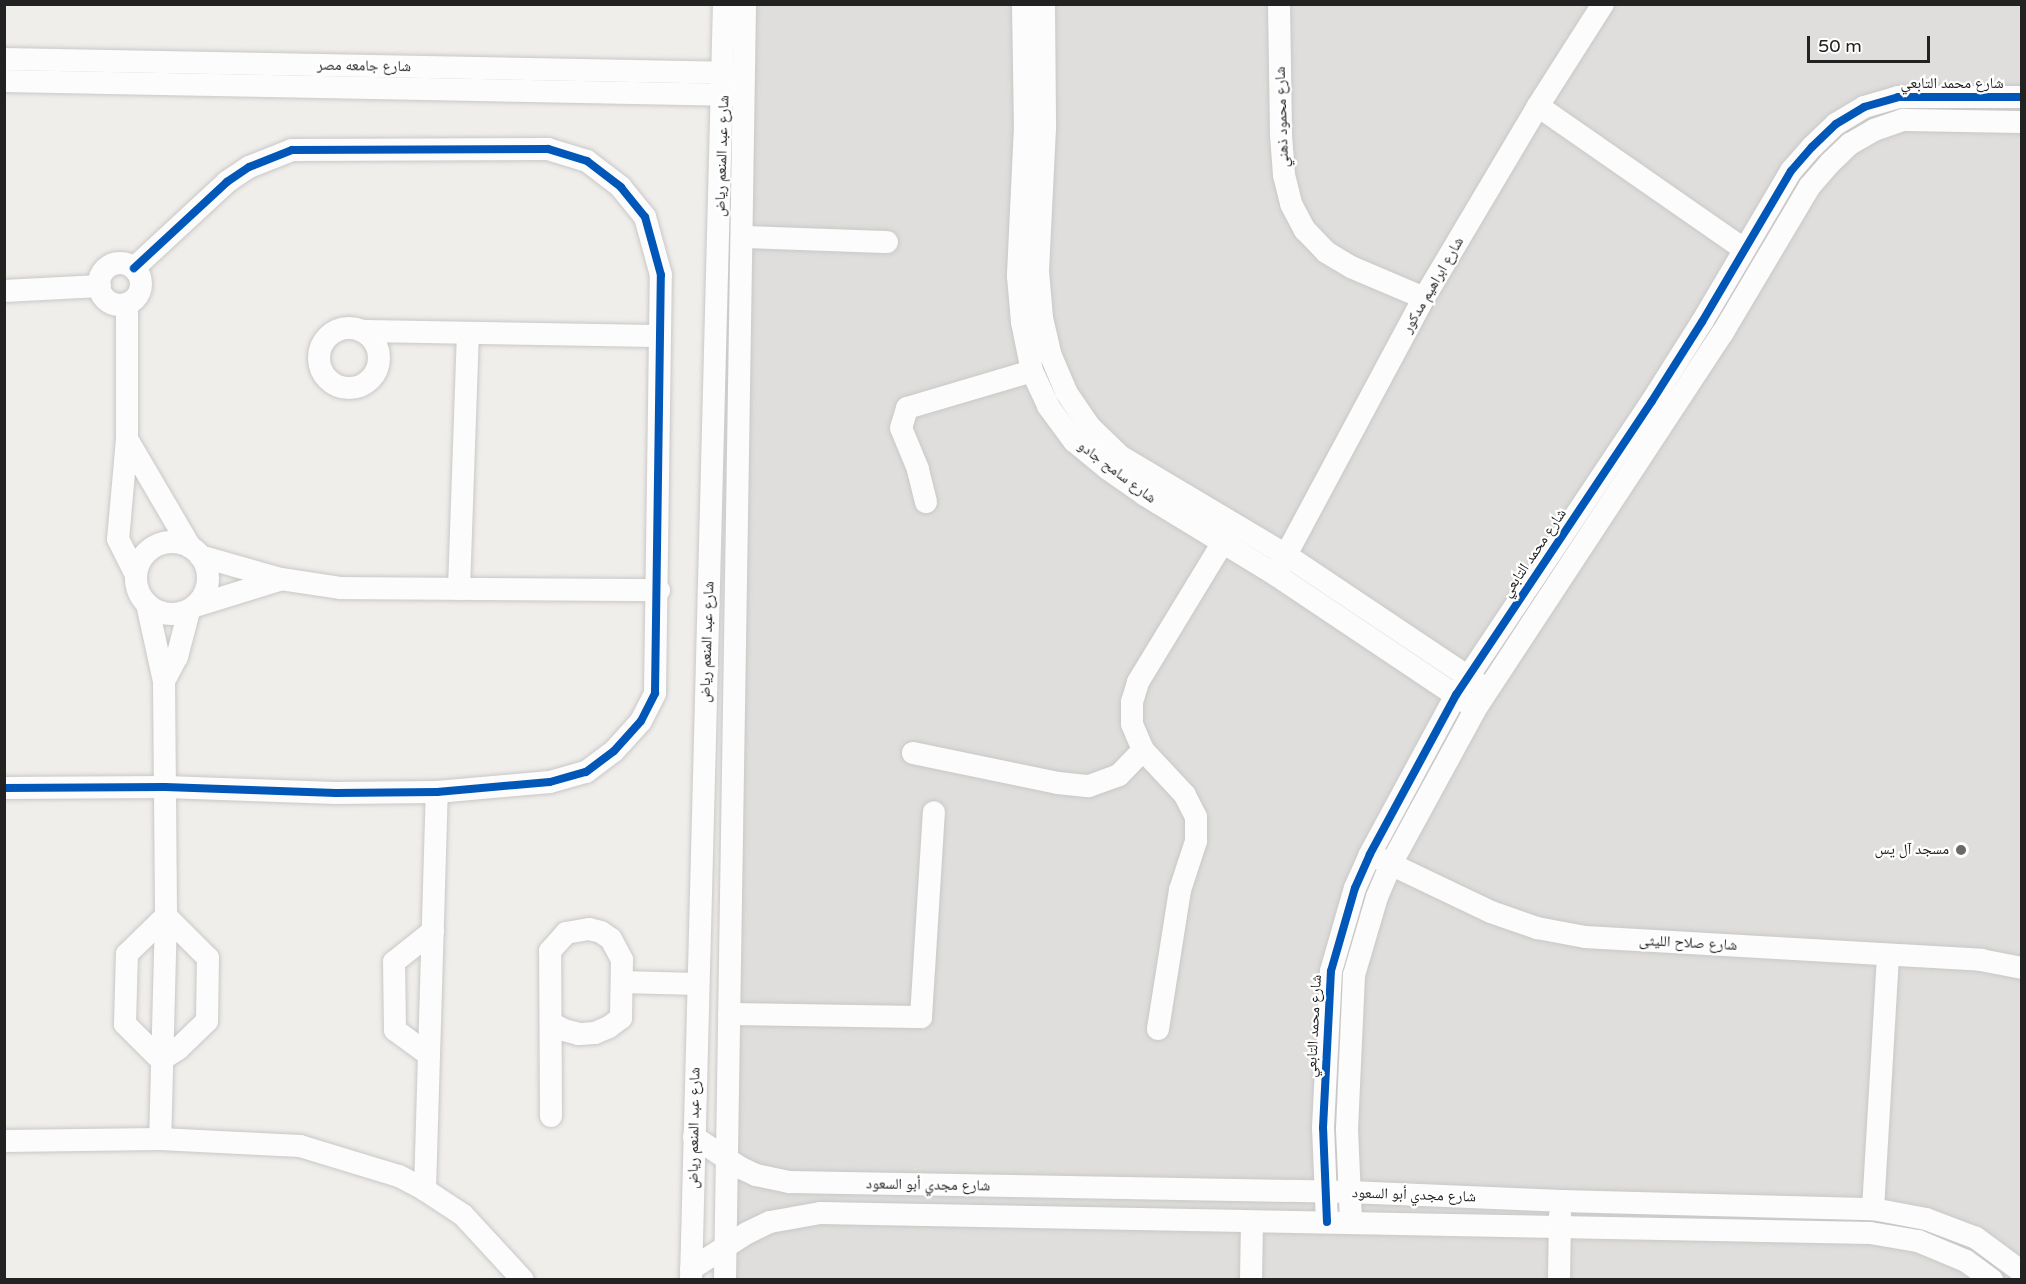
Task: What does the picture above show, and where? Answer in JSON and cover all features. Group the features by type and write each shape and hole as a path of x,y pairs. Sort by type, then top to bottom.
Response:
{"street":[{"name":"شارع عبد المنعم رياض","path":"724,4 734,84 743,237 724,1280"},
{"name":"شارع عبد المنعم رياض","path":"691,1274 697,984 734,84 745,4"},
{"name":"شارع سامح جادو","path":"1023,4 1025,126 1018,276 1022,322 1032,371 1048,406 1074,441 1145,495 1223,542 1281,565 1468,676 1482,699"},
{"name":"شارع سامح جادو","path":"1044,4 1045,128 1038,271 1042,318 1051,356 1066,392 1090,427 1120,456 1281,565 1456,695 1482,699"},
{"name":"شارع محمود ذهني","path":"1279,4 1281,135 1284,175 1291,204 1305,230 1326,252 1351,267 1424,298"},
{"name":"شارع ابراهيم مدكور","path":"1281,565 1424,298 1538,106 1603,4"},
{"name":"شارع جامعه مصر","path":"4,59 734,84"},
{"name":"شارع جامعه مصر","path":"4,81 734,84"},
{"name":"شارع محمد التابعي","path":"1327,1222 1323,1128 1331,971 1355,888 1370,854 1456,695 1702,322 1791,171 1836,124 1864,107 1898,97 2022,98"},
{"path":"1538,106 1744,249"},
{"path":"1351,1221 1347,1129 1354,975 1377,897 1391,864 1482,699 1722,334 1810,186 1850,144 1874,130 1903,120 2022,122"},
{"path":"4,788 165,787 336,793 437,792 550,782 586,772 614,751 640,721 655,693 659,590 658,336 661,275 645,216 621,187 587,161 548,149 292,150 249,167 227,182 134,268"},
{"path":"743,237 887,242"},
{"path":"121,263 134,268 141,281 138,295 127,304 112,303 102,293 100,286 103,273 108,267 121,263"},
{"path":"4,291 43,287 100,286"},
{"path":"127,304 127,439 118,539 136,575 139,591 147,604 164,681 166,916 160,1060 160,1139"},
{"path":"1702,322 1722,334"},
{"path":"363,331 658,336"},
{"path":"459,589 468,334"},
{"path":"926,502 918,469 901,428 907,408 913,404 1032,371"},
{"path":"127,439 208,576 203,598 192,608 177,657 164,681"},
{"path":"1158,1029 1180,890 1196,841 1196,817 1185,795 1143,750 1132,724 1132,702 1138,682 1223,542"},
{"path":"136,575 139,564 155,547 178,543 195,551 281,579 341,588 659,590"},
{"path":"147,604 167,614 281,579"},
{"path":"913,753 1058,783 1089,786 1119,775 1143,750"},
{"path":"425,1190 437,792"},
{"path":"729,1014 921,1017 934,812"},
{"name":"شارع صلاح الليثى","path":"1370,854 1491,912 1537,928 1585,937 1981,960 2022,968"},
{"path":"160,1060 125,1024 127,954 166,916"},
{"path":"160,1060 178,1049 207,1021 208,958 166,916"},
{"path":"551,1023 579,1034 595,1033 609,1028 621,1018 622,960 611,939 589,929 566,933 550,951 551,1116"},
{"path":"429,1055 395,1030 394,962 433,931"},
{"path":"1873,1209 1887,955"},
{"path":"622,982 697,984"},
{"name":"شارع مجدي أبو السعود","path":"694,1137 756,1176 773,1180 1349,1192 1561,1201 1873,1209 1926,1219 1976,1238 2022,1272"},
{"path":"4,1141 160,1139 300,1146 399,1176 425,1190 463,1215 519,1278"},
{"path":"846,1214 847,1183"},
{"path":"1559,1280 1561,1201"},
{"name":"شارع مجدي أبو السعود","path":"691,1274 747,1233 778,1220 820,1213 1252,1222 1351,1221 1560,1228 1870,1233 1918,1241 1966,1261 1992,1280"},
{"path":"1251,1280 1252,1222"}],"shaded area":[{"path":"730,5 2021,5 2021,1280 730,1280"}],"cycle path":[{"path":"1327,1222 1323,1128 1331,971 1355,888 1370,854 1456,695 1652,401 1702,322 1791,171 1812,147 1836,124 1864,107 1898,97 2022,97"},
{"path":"4,788 165,787 336,793 437,792 550,782 586,772 614,751 641,721 655,693 661,275 645,217 621,187 587,161 548,149 292,150 249,167 227,182 134,268"}],"place":[{"name":"مسجد آل يس","path":"1961,850"}]}
